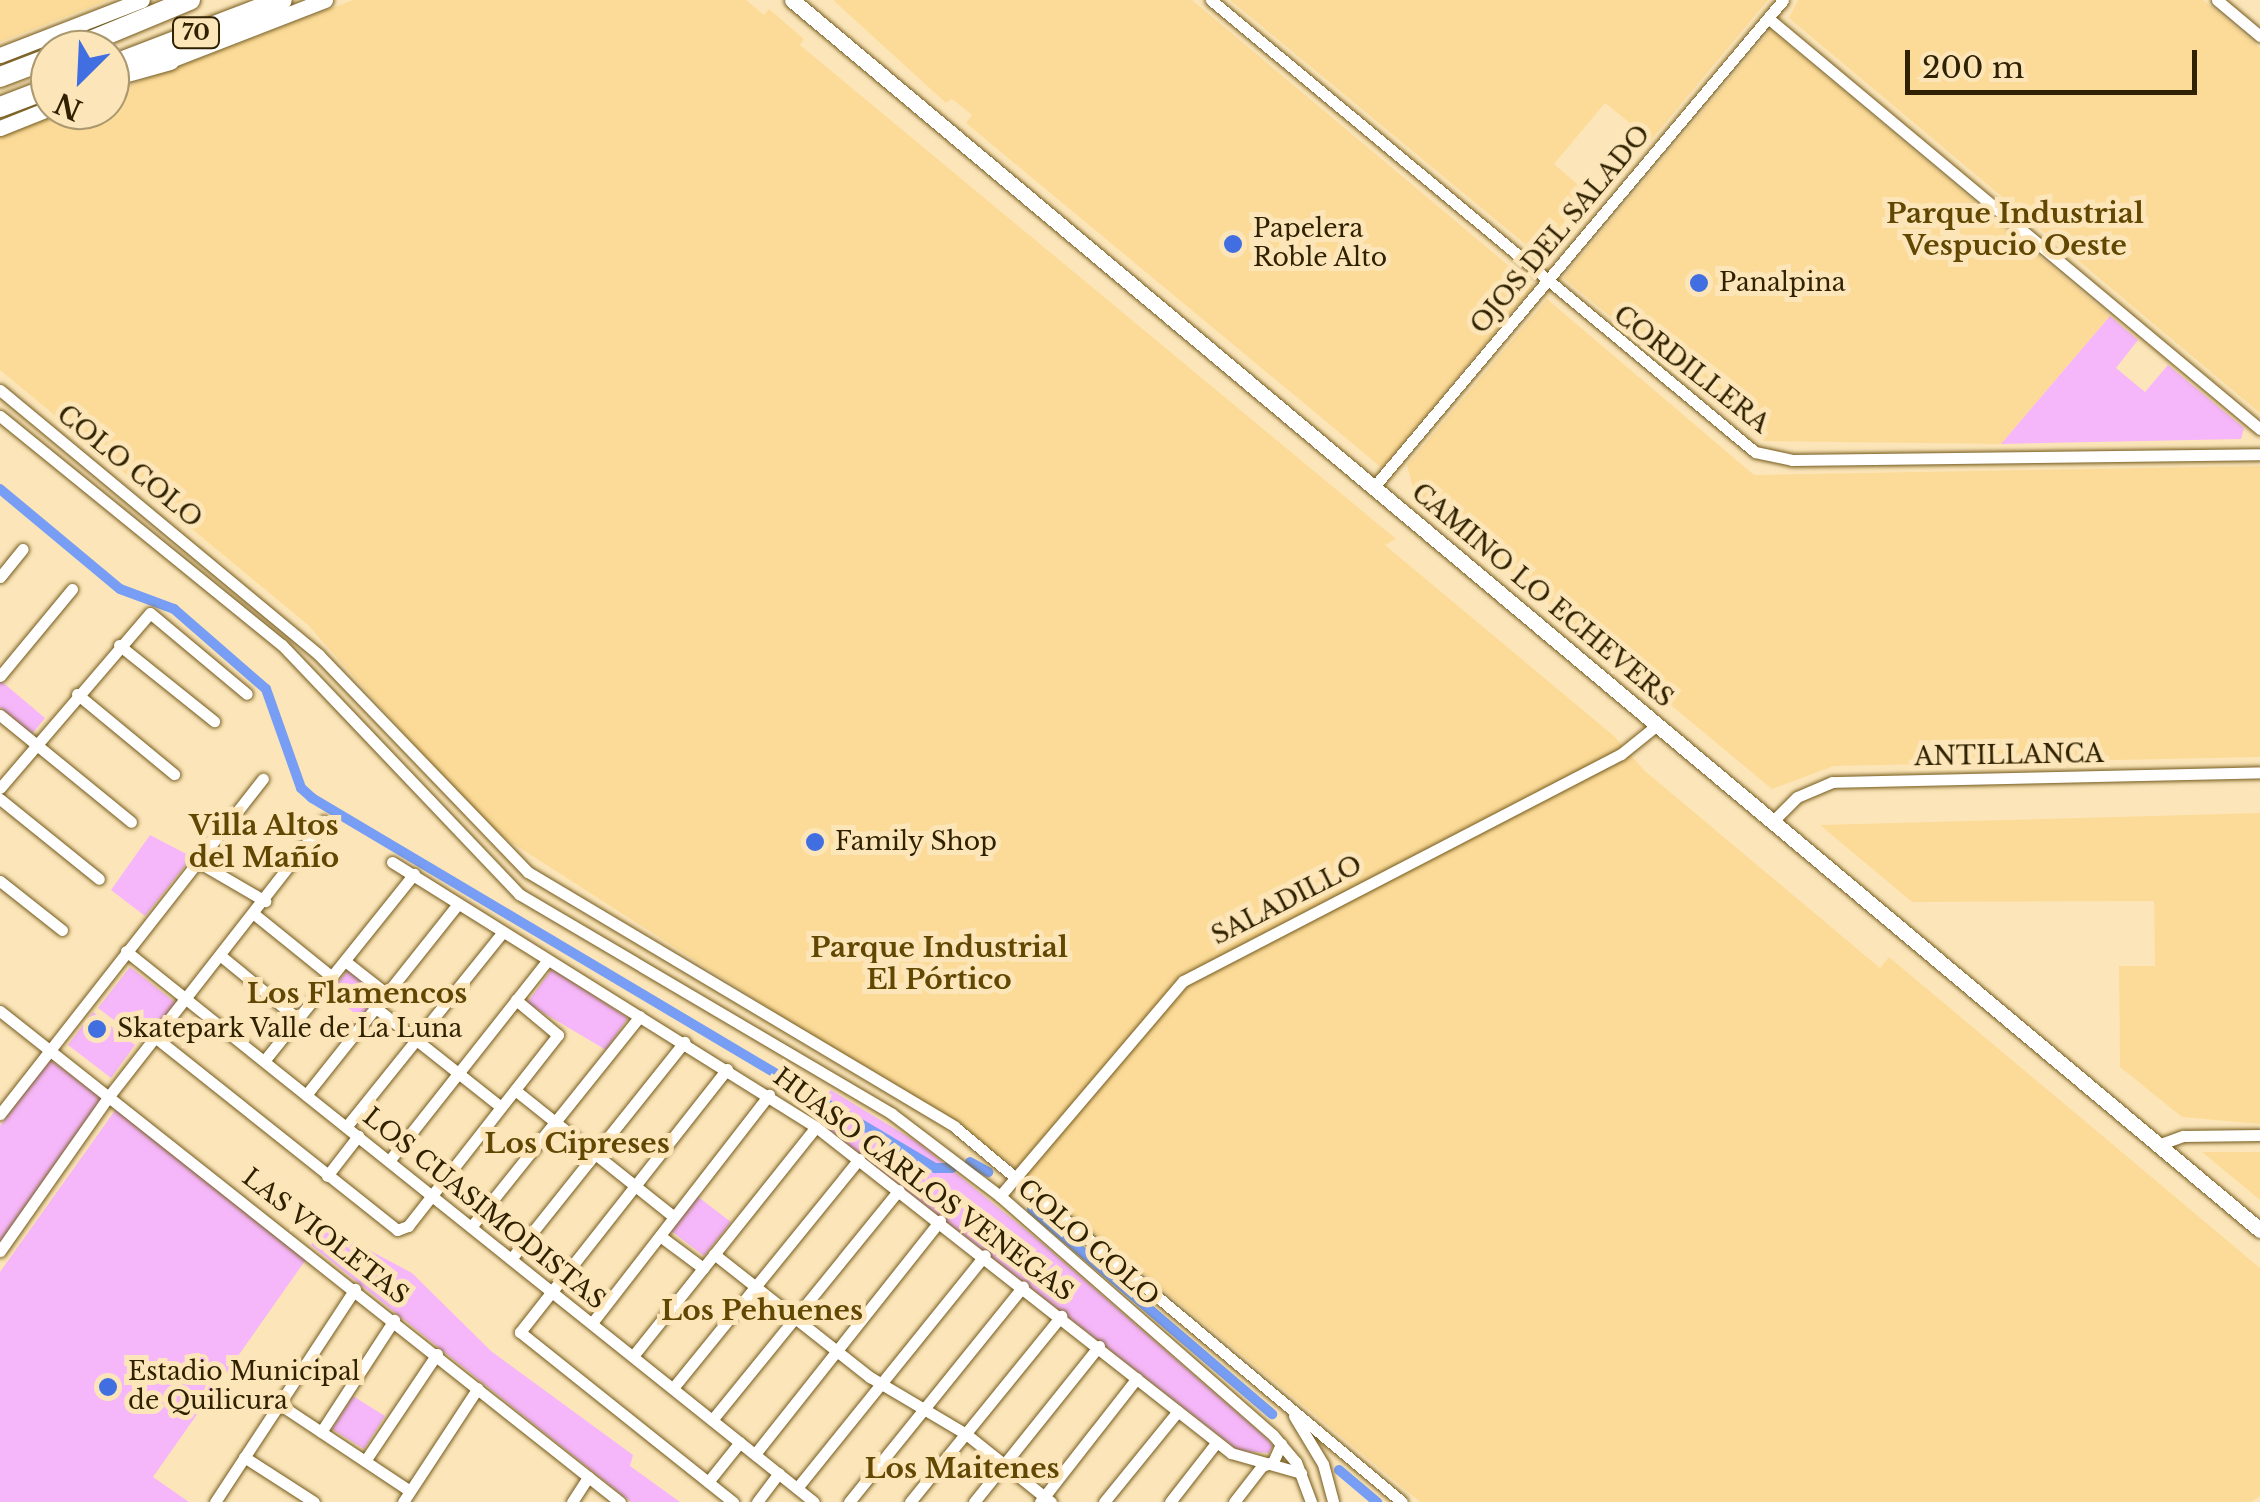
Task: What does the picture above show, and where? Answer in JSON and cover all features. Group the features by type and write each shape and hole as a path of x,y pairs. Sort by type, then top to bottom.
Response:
{"highway":[{"path":"106,30 160,0"},
{"name":"70","path":"118,30 190,0"},
{"name":"70","path":"130,58 282,0"},
{"path":"130,73 170,60"},
{"path":"0,78 30,66"},
{"path":"0,107 30,96"}],"main road":[{"path":"0,55 142,0"},
{"path":"170,60 325,0"},
{"name":"CAMINO LO ECHEVERS","path":"792,0 2260,1230"},
{"path":"0,128 30,116"}],"street":[{"name":"CORDILLERA","path":"1211,0 1738,442 1774,458 2260,454"},
{"name":"OJOS DEL SALADO","path":"1373,488 1783,0"},
{"path":"2218,0 2260,36"},
{"path":"1768,18 2260,429"},
{"name":"COLO COLO","path":"0,390 320,655 528,872 811,1035 955,1127 1402,1502"},
{"path":"1,417 16,402"},
{"name":"COLO COLO","path":"1,417 305,666 519,894 892,1114 1000,1196 1281,1444 1301,1474 1311,1502"},
{"path":"0,577 23,548"},
{"path":"209,586 230,579"},
{"path":"0,676 72,589"},
{"path":"0,788 150,613 247,694"},
{"path":"119,645 214,721"},
{"path":"78,694 174,774"},
{"path":"0,716 131,822"},
{"name":"SALADILLO","path":"1000,1196 1184,981 1621,754 1657,725"},
{"path":"384,752 399,739"},
{"path":"396,766 411,752"},
{"name":"ANTILLANCA","path":"1772,822 1797,797 1832,782 2260,772"},
{"path":"0,1114 263,779"},
{"path":"0,799 99,879"},
{"path":"0,1251 109,1096 324,821"},
{"path":"198,862 264,901"},
{"name":"HUASO CARLOS VENEGAS","path":"392,862 769,1095 859,1158 1216,1442 1262,1466 1301,1474"},
{"path":"264,1061 414,874"},
{"path":"0,881 62,930"},
{"path":"306,1095 458,904"},
{"path":"254,914 332,977"},
{"path":"346,1127 503,932"},
{"name":"LOS CUASIMODISTAS","path":"126,951 814,1502"},
{"path":"221,956 298,1019"},
{"path":"345,960 386,994"},
{"path":"389,1161 548,960"},
{"path":"156,1038 397,1230 431,1195 558,1035 516,1000"},
{"path":"376,1008 501,1107"},
{"name":"LAS VIOLETAS","path":"0,1011 620,1502"},
{"path":"471,1227 640,1016"},
{"path":"782,1047 794,1025"},
{"path":"798,1056 811,1035"},
{"path":"511,1259 684,1042"},
{"path":"727,1070 520,1332 732,1502"},
{"path":"514,1090 674,1217"},
{"path":"592,1323 769,1095"},
{"path":"633,1356 816,1128"},
{"path":"2158,1144 2184,1136 2260,1135"},
{"path":"327,1176 358,1136"},
{"path":"673,1388 859,1158"},
{"path":"712,1420 899,1190"},
{"path":"755,1454 940,1221"},
{"path":"660,1236 703,1268"},
{"path":"714,1254 879,1384 966,1434 1045,1500 1138,1378"},
{"path":"797,1488 985,1255"},
{"path":"849,1502 1023,1286"},
{"path":"215,1502 355,1289"},
{"path":"910,1502 1061,1316"},
{"path":"321,1432 394,1320"},
{"path":"974,1502 1099,1346"},
{"path":"366,1461 437,1354"},
{"path":"279,1404 366,1461 406,1496 478,1388"},
{"name":"COLO COLO","path":"1282,1400 1324,1469 1333,1502"},
{"path":"1104,1502 1178,1410"},
{"path":"708,1482 740,1442"},
{"path":"1170,1502 1216,1442"},
{"path":"1234,1502 1262,1466 1273,1462 1281,1444"},
{"path":"1324,1469 1343,1452"},
{"path":"244,1457 314,1502"},
{"path":"757,1502 778,1473"},
{"path":"572,1502 588,1477"}],"shaded area":[{"path":"0,0 109,0 30,30 0,42"},
{"path":"353,0 746,0 764,15 769,9 804,39 800,45 1396,539 1385,545 1614,736 1645,771 1880,968 1889,957 2260,1268 2260,1496 2251,1502 1420,1502 1010,1163 486,826 308,625 0,370 0,135 30,123 30,130 130,130 130,85"},
{"path":"833,0 1192,0 1533,286 1382,468 966,123 972,115 952,99 946,103"},
{"path":"1230,0 1768,0 1651,140 1605,103 1554,164 1598,202 1547,262"},
{"path":"1798,0 2203,0 2260,48 2260,413 1789,18"},
{"path":"1771,30 2110,316 2001,444 1764,441 1563,278"},
{"path":"1547,299 1754,475 2260,466 2260,757 1834,766 1772,789 1414,492 1407,465"},
{"path":"2110,316 2138,340 2116,368 2145,392 2168,365 2244,428 2241,439 2001,444"},
{"path":"0,680 45,718 32,734 0,707"},
{"path":"2260,813 2260,1124 2182,1117 2120,1067 2119,966 2155,966 2154,901 1912,902 1820,825"},
{"path":"150,835 192,857 145,916 111,890"},
{"path":"130,967 176,1003 144,1043 98,1008"},
{"path":"552,969 628,1018 606,1050 527,1003"},
{"path":"348,970 381,996 362,1019 329,993"},
{"name":"Skatepark Valle de La Luna","path":"93,1012 135,1045 111,1078 68,1045"},
{"path":"49,1059 103,1099 0,1243 0,1126"},
{"path":"831,1090 920,1144 1043,1244 1265,1437 1273,1446 1269,1453 1239,1451 809,1114"},
{"name":"Estadio Municipal de Quilicura","path":"116,1109 307,1258 153,1477 189,1502 0,1502 0,1272"},
{"path":"2202,1152 2260,1152 2260,1200"},
{"path":"697,1196 731,1222 704,1256 670,1230"},
{"path":"324,1226 412,1273 491,1351 633,1455 630,1466 680,1502 631,1502 311,1245"},
{"path":"353,1396 385,1416 364,1449 332,1429"}],"waterway":[{"path":"0,489 120,589 174,609 266,689 301,788 312,798 935,1168 952,1168"},
{"path":"970,1162 988,1172"},
{"path":"1032,1209 1272,1414"},
{"path":"1339,1470 1377,1502"}],"place":[{"name":"Papelera Roble Alto","path":"1233,244"},
{"name":"Panalpina","path":"1699,283"},
{"name":"Family Shop","path":"815,842"},
{"name":"Skatepark Valle de La Luna","path":"97,1029"},
{"name":"Estadio Municipal de Quilicura","path":"108,1387"}],"district":[{"name":"Parque Industrial Vespucio Oeste","path":"2015,230"},
{"name":"Villa Altos del Mañío","path":"264,842"},
{"name":"Parque Industrial El Pórtico","path":"939,964"},
{"name":"Los Flamencos","path":"357,994"},
{"name":"Los Cipreses","path":"577,1144"},
{"name":"Los Pehuenes","path":"762,1311"},
{"name":"Los Maitenes","path":"962,1469"}]}
